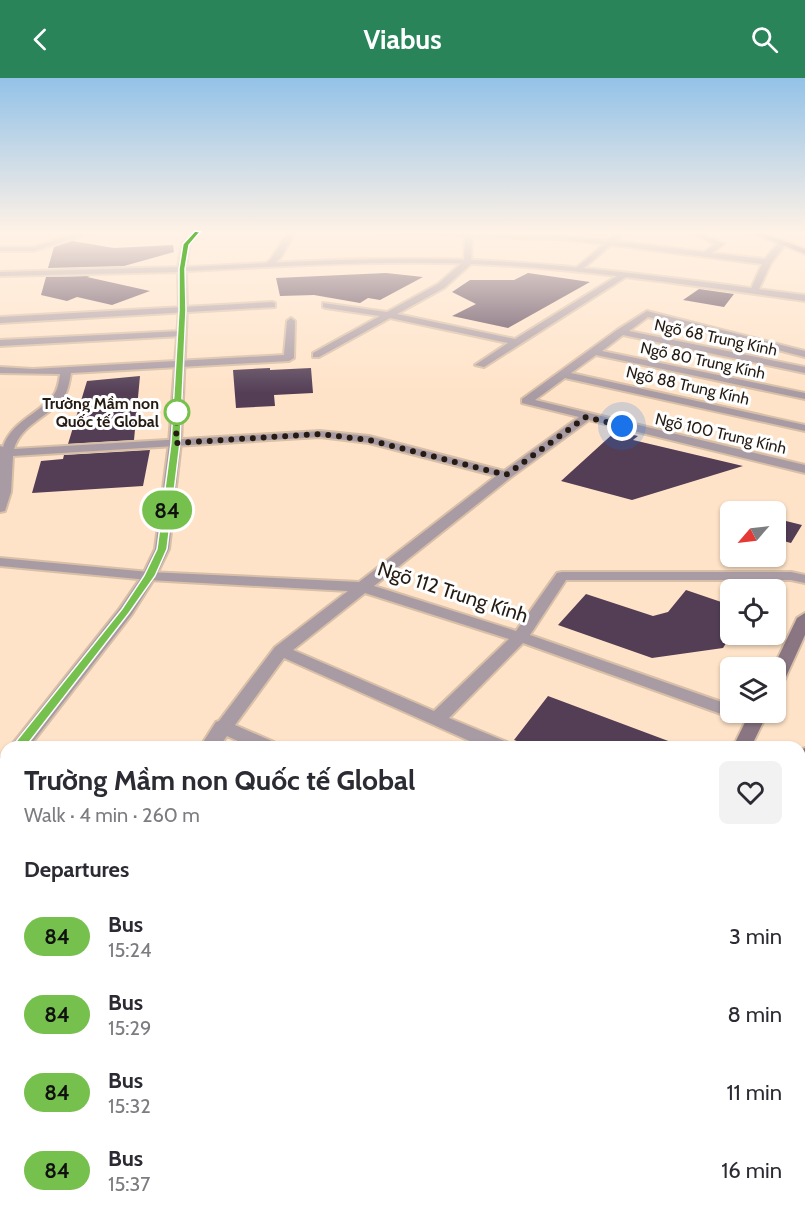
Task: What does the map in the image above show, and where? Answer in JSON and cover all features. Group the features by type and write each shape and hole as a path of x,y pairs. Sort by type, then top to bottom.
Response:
{"main road":[{"path":"786,658 805,618"},
{"path":"745,741 754,723"}],"street":[{"path":"24,741 126,611 149,576 162,549 176,443 182,285"},
{"path":"316,355 442,285"},
{"path":"480,364 608,285"},
{"path":"709,285 805,298"},
{"path":"754,291 757,285"},
{"path":"0,320 272,305"},
{"path":"326,305 389,315 514,342"},
{"path":"565,375 647,314 805,354"},
{"path":"0,370 66,371 288,358 291,321"},
{"name":"Ngõ 68 Trung Kính","path":"620,332 805,370"},
{"path":"0,343 180,334"},
{"name":"Ngõ 80 Trung Kính","path":"595,352 805,396"},
{"path":"1,502 4,452 17,432 58,398 62,391 66,371"},
{"name":"Ngõ 100 Trung Kính","path":"565,375 526,401 805,470"},
{"name":"Ngõ 88 Trung Kính","path":"565,375 805,428"},
{"path":"213,741 281,651 506,475 586,417"},
{"path":"4,452 320,434 369,440 506,475"},
{"name":"Ngõ 112 Trung Kính","path":"0,562 149,576 363,587 520,637 720,708"},
{"path":"436,719 520,637 562,576 791,576 805,579"},
{"path":"281,651 486,741"},
{"path":"222,726 254,741"}],"building":[{"path":"44,285 125,285 150,291 112,305 77,297 67,301 41,295"},
{"path":"278,285 407,285 380,300 368,298 360,303 314,295 280,296"},
{"path":"462,285 584,285 508,328 452,316 476,304 452,292"},
{"path":"699,289 734,294 724,307 683,300"},
{"path":"270,368 270,370 311,368 313,393 274,395 275,406 236,408 233,370"},
{"path":"140,376 134,440 68,444 87,381"},
{"path":"616,431 638,436 633,440 743,466 632,500 561,481"},
{"path":"150,450 143,486 32,493 41,461 63,459 64,455"},
{"path":"786,521 802,525 791,543 786,542"},
{"path":"686,590 720,602 720,645 725,645 723,648 652,658 558,625 586,594 653,616 668,612"},
{"path":"548,696 668,741 517,741 514,740"}],"bus line":[{"name":"84","path":"24,741 126,611 149,576 162,549 176,443 182,285"}],"place":[{"name":"Trường Mầm non Quốc tế Global","path":"177,412"}],"route":[{"path":"177,412 176,443 270,435 320,434 369,440 506,475 586,417 622,426"}]}
